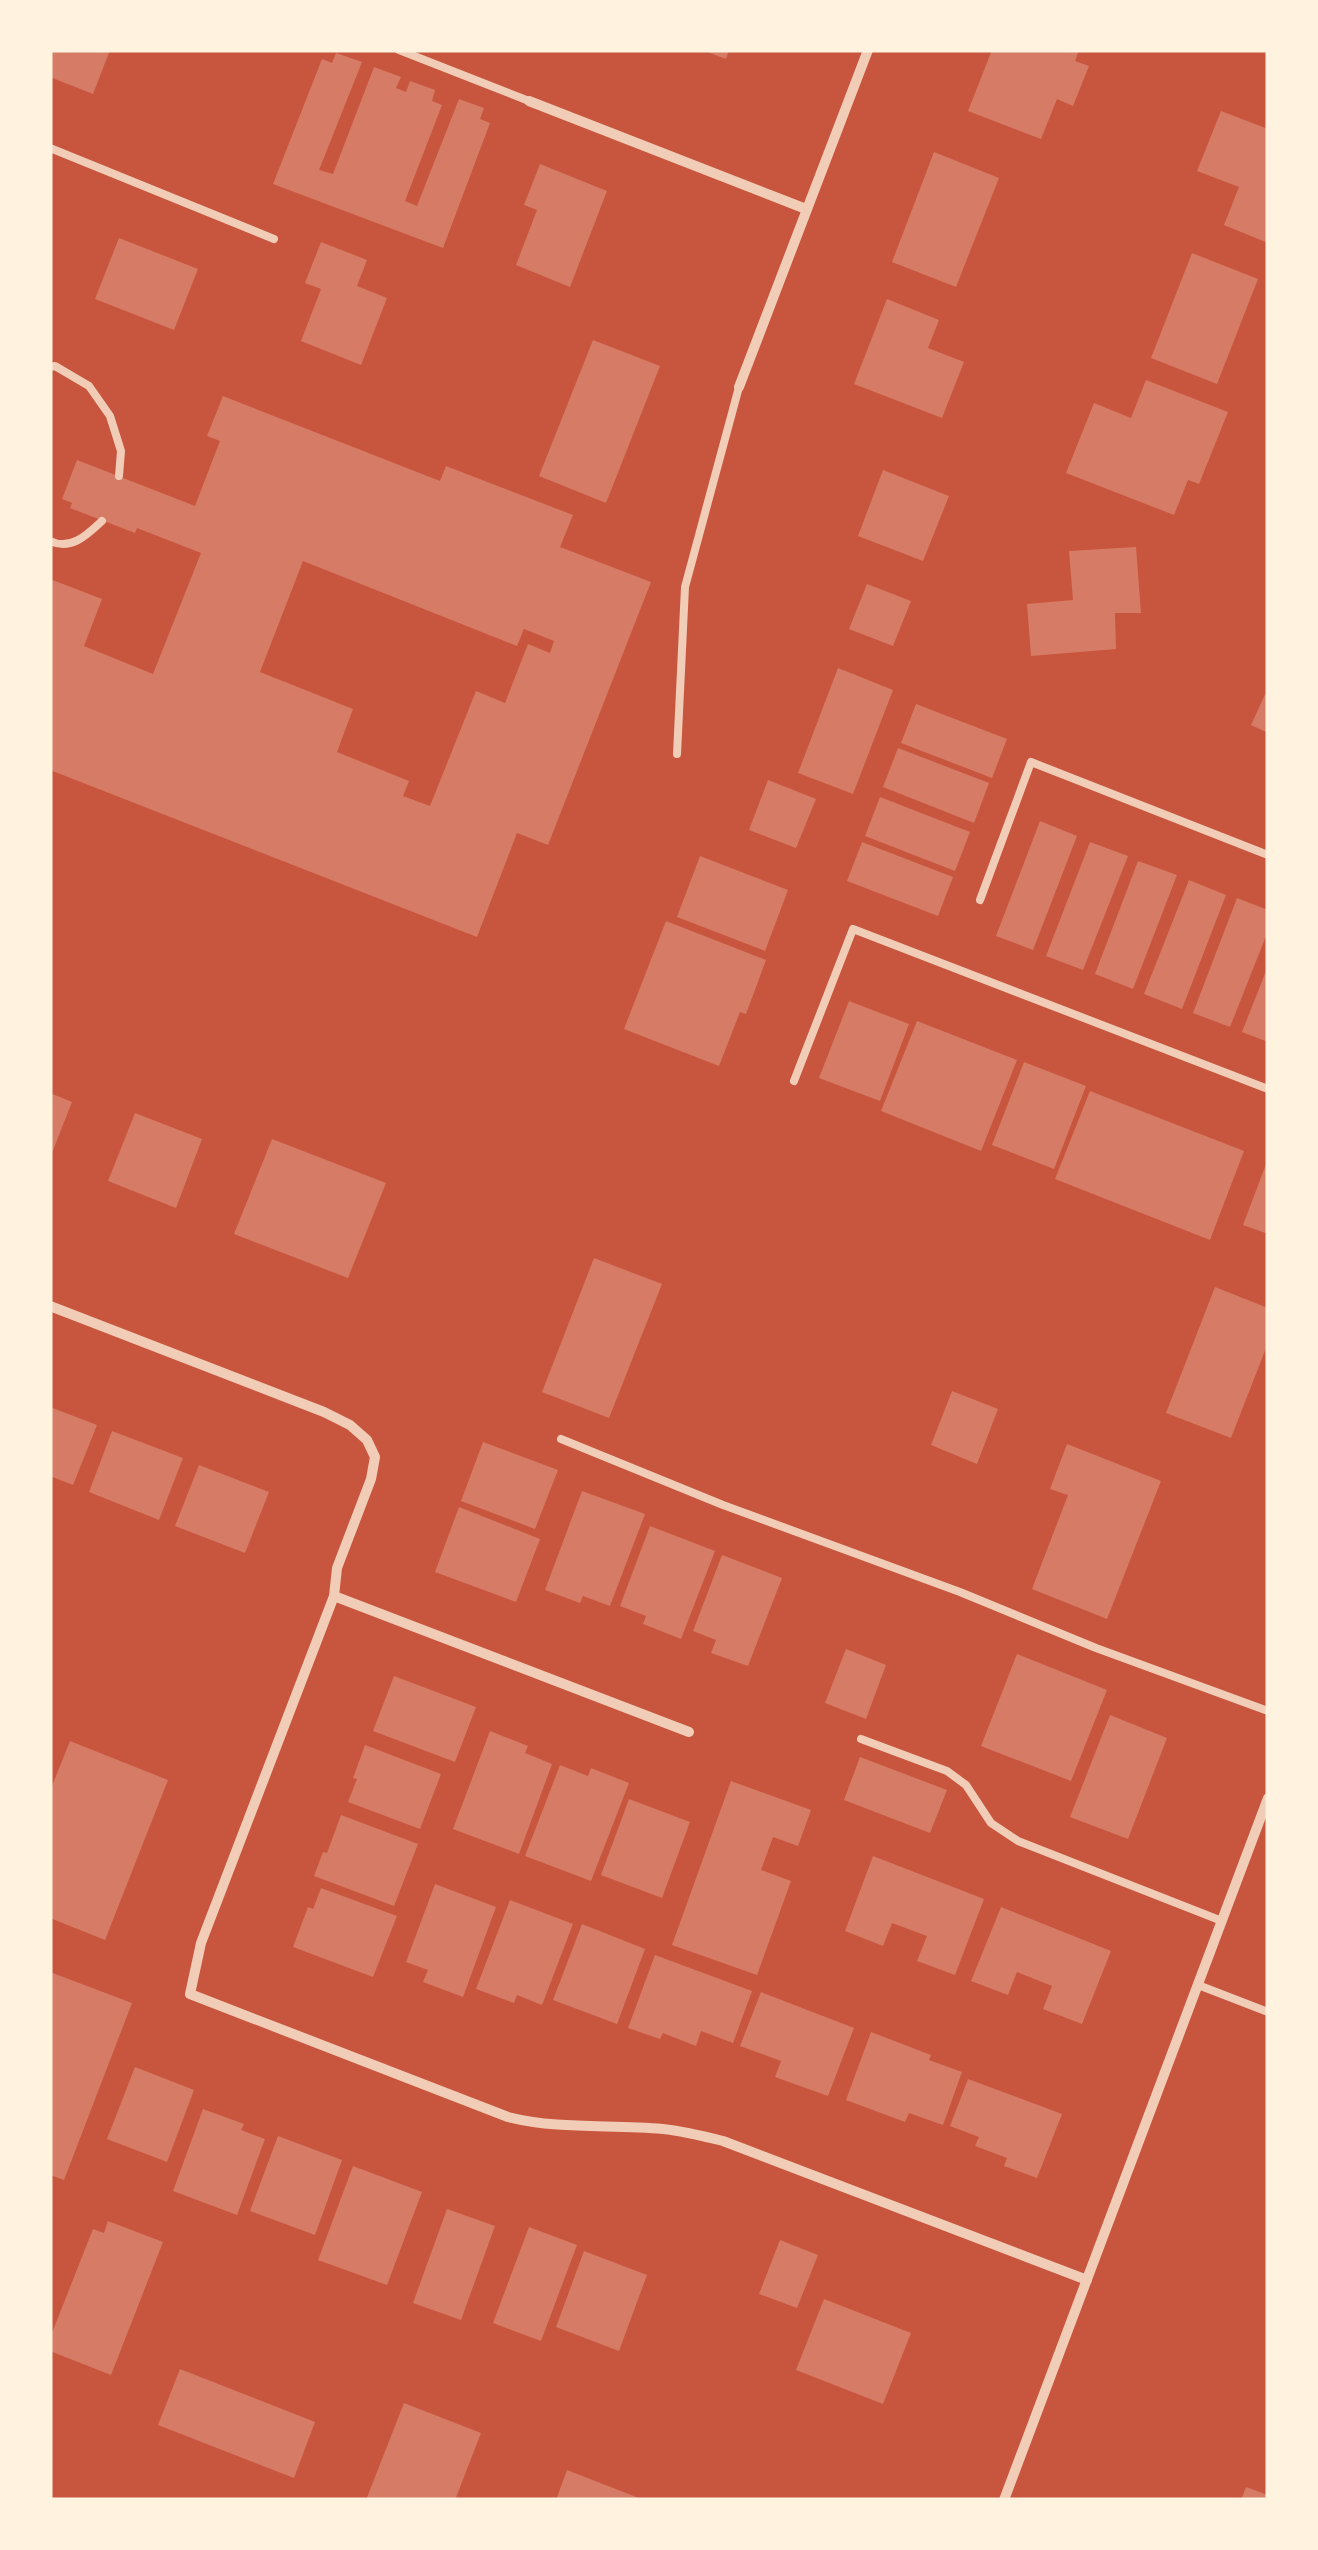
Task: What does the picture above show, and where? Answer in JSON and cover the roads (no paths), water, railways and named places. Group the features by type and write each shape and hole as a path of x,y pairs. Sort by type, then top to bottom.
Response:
{"street":[{"path":"739,387 868,50"},
{"path":"529,101 806,209"},
{"path":"50,1306 324,1412 350,1425 367,1440 375,1457 371,1479 337,1568 334,1596 202,1943 190,1994 508,2117 563,2126 662,2129 724,2141 1088,2280"},
{"path":"334,1596 690,1732"},
{"path":"1004,2500 1268,1798"}],"lane":[{"path":"399,50 529,101"},
{"path":"50,148 274,239"},
{"path":"50,367 89,386 110,416 121,451 119,476"},
{"path":"677,754 685,587 739,387"},
{"path":"50,541 59,546 82,540 102,521"},
{"path":"980,900 1031,762 1268,855"},
{"path":"794,1080 853,929 1268,1089"},
{"path":"561,1439 723,1506 1268,1711"},
{"path":"862,1739 947,1771 966,1785 991,1822 1018,1840 1222,1921"},
{"path":"1198,1986 1268,2012"}]}
